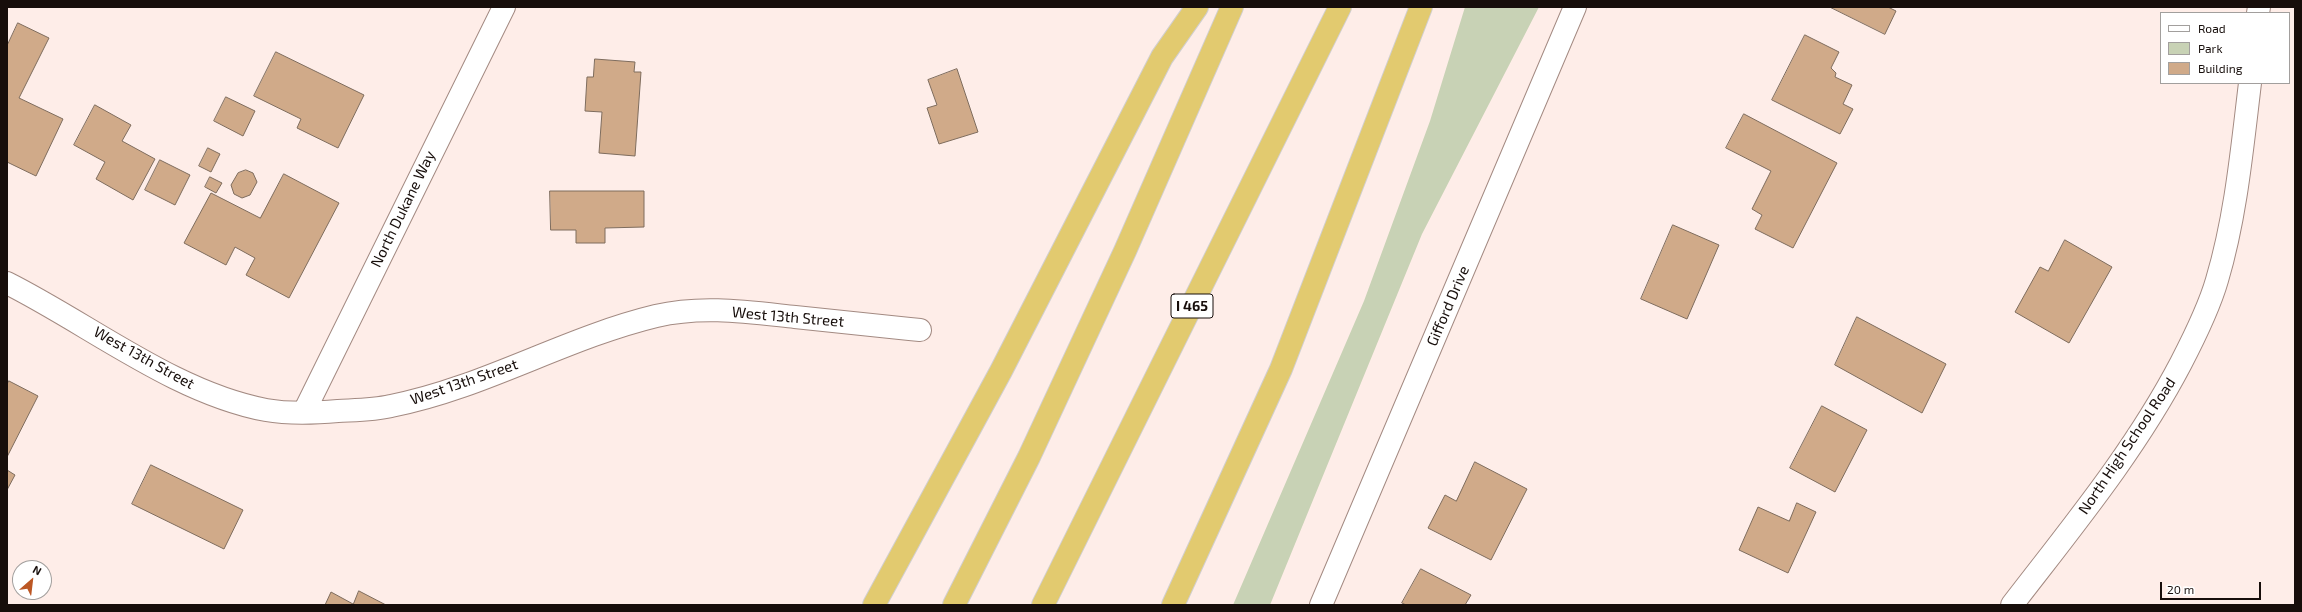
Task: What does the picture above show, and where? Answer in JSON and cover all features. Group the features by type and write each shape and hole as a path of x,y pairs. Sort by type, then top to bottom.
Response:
{"highway":[{"path":"874,605 1001,371 1162,57 1197,7"},
{"path":"954,605 1029,457 1125,251 1232,7"},
{"name":"I 465","path":"1044,605 1340,7"},
{"path":"1173,605 1281,369 1421,7"}],"street":[{"name":"North Dukane Way","path":"304,412 504,7"},
{"name":"Gifford Drive","path":"1321,605 1575,7"},
{"name":"North High School Road","path":"2012,605 2105,485 2164,396 2197,333 2217,280 2234,209 2250,84"},
{"name":"West 13th Street","path":"7,283 192,386 241,404 269,410 304,412 378,408 414,401 444,392 594,334 657,316 700,309 920,330"}],"green space":[{"path":"1465,7 1539,7 1422,234 1270,605 1233,605 1364,301 1430,121"}],"building":[{"path":"1830,7 1888,7 1896,11 1885,34"},
{"path":"18,23 49,38 19,98 63,119 36,176 7,162 7,46"},
{"path":"1805,35 1839,52 1831,68 1836,73 1835,77 1852,85 1843,104 1853,109 1840,134 1772,100"},
{"path":"276,52 364,95 338,148 297,128 301,119 254,96"},
{"path":"595,59 635,62 634,72 641,72 635,156 599,153 602,112 585,111 587,77 593,77"},
{"path":"957,69 978,132 939,144 927,108 937,105 928,80"},
{"path":"226,97 255,111 243,136 214,121"},
{"path":"95,105 131,125 122,141 155,159 133,200 96,179 105,162 74,145"},
{"path":"1744,114 1837,163 1793,248 1755,229 1762,215 1752,209 1771,171 1726,148"},
{"path":"208,148 220,154 211,172 199,166"},
{"path":"160,160 190,175 175,205 145,190"},
{"path":"246,170 253,173 257,182 250,195 242,198 234,194 231,185 238,173"},
{"path":"284,174 339,203 289,298 246,275 255,258 235,247 226,265 184,243 211,193 260,218"},
{"path":"210,177 222,183 216,193 205,187"},
{"path":"550,191 644,191 644,227 605,228 605,243 576,243 576,230 551,230"},
{"path":"1673,225 1719,245 1687,319 1641,299"},
{"path":"2065,240 2112,267 2069,343 2015,312 2040,267 2048,271"},
{"path":"1857,317 1946,364 1922,413 1835,365"},
{"path":"9,381 38,396 7,457 7,385"},
{"path":"1822,406 1867,430 1835,492 1790,468"},
{"path":"1475,462 1527,489 1491,560 1428,528 1445,495 1456,501"},
{"path":"151,465 243,510 224,549 132,504"},
{"path":"7,470 15,475 7,490"},
{"path":"1797,503 1816,512 1788,573 1739,550 1758,507 1789,521"},
{"path":"1421,569 1471,595 1465,605 1406,605 1402,603"},
{"path":"359,591 386,605 325,605 331,592 353,604"}]}
